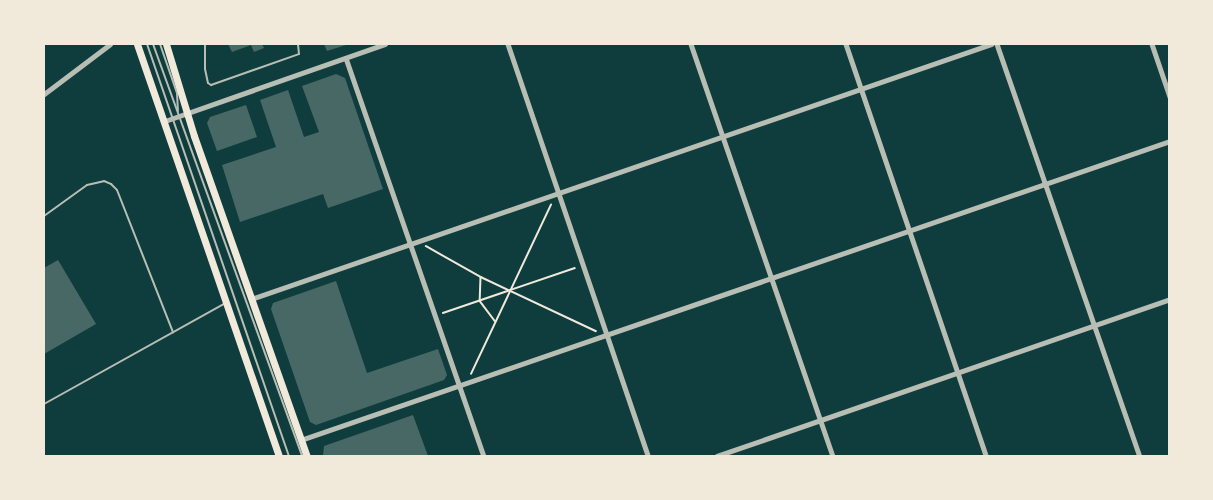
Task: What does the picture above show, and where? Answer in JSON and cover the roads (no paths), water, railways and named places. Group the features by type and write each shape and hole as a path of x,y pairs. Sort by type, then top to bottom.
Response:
{"main road":[{"path":"137,44 168,119 225,304 279,456"},
{"path":"166,44 187,111 307,456"}],"street":[{"path":"44,94 110,44"},
{"path":"168,119 385,44"},
{"path":"508,44 558,193 585,265 648,456"},
{"path":"691,44 770,279 833,456"},
{"path":"846,44 986,456"},
{"path":"251,298 992,44"},
{"path":"997,44 1140,456"},
{"path":"1152,44 1170,97"},
{"path":"346,58 413,242 436,315 463,385 484,456"},
{"path":"301,440 1170,141"},
{"path":"717,456 1170,299"}],"lane":[{"path":"147,44 168,119 288,456"},
{"path":"153,44 302,456"},
{"path":"160,44 177,93 178,114"},
{"path":"205,44 205,69 208,84 211,85 299,54 298,44"},
{"path":"44,216 87,185 104,181 111,184 117,190 173,332"},
{"path":"44,404 225,304"}]}
